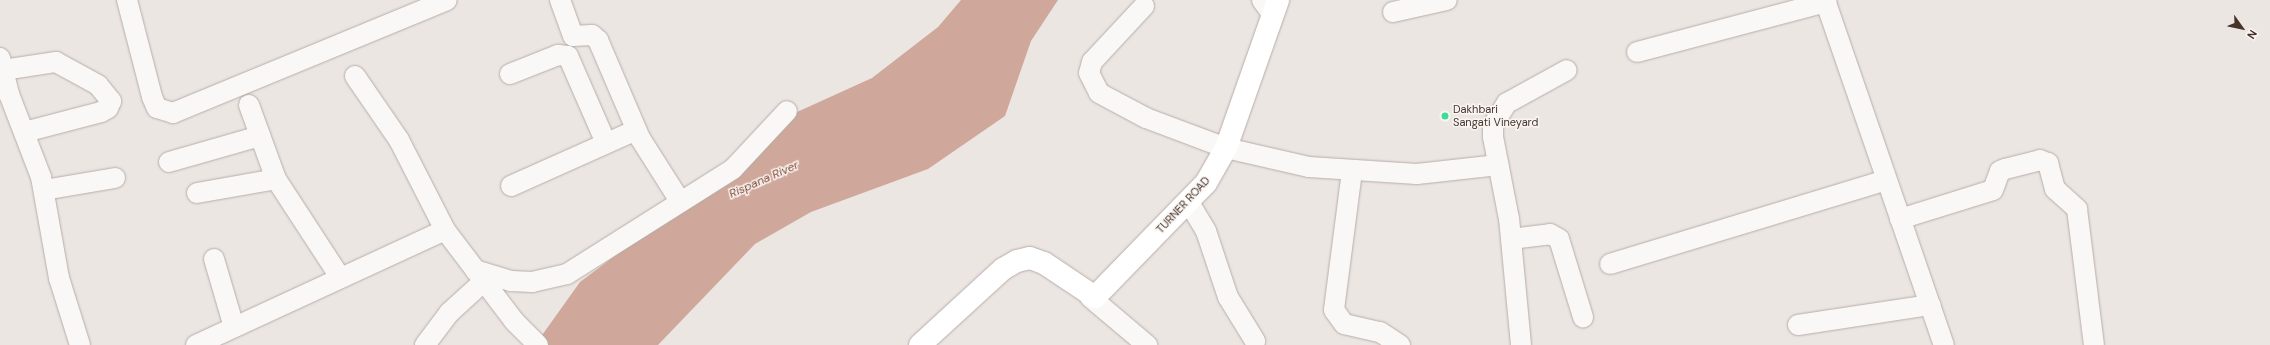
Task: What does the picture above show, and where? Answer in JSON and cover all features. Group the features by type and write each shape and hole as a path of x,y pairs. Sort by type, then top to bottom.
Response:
{"main road":[{"name":"TURNER ROAD","path":"1090,297 1095,297 1206,183 1226,148 1270,5"},
{"path":"920,345 1017,261 1030,258 1044,263 1090,297"}],"street":[{"path":"127,0 152,97 157,108 173,114 448,0"},
{"path":"560,0 573,36 592,35 598,40 636,130 680,201"},
{"path":"1393,12 1447,0"},
{"path":"1637,52 1826,1 1886,180 1944,345"},
{"path":"1144,6 1092,62 1089,73 1093,84 1099,93 1119,105 1226,148 1286,163 1352,171 1417,174 1499,165"},
{"path":"510,74 558,55 568,56 606,143"},
{"path":"25,132 101,112 108,108 111,100 98,85 56,62 1,64 44,190 59,278 80,345"},
{"path":"1521,345 1512,239 1499,165 1492,137 1497,114 1523,91 1567,70"},
{"path":"355,76 399,140 445,230 479,276 536,344"},
{"path":"249,105 276,179 340,277"},
{"path":"479,276 511,281 532,282 567,274 680,201 733,170 787,111"},
{"path":"511,186 636,130"},
{"path":"169,162 260,136"},
{"path":"1900,219 1994,190 2000,171 2005,169 2040,160 2048,163 2055,189 2077,210 2094,345"},
{"path":"1352,171 1334,310 1344,324 1380,332 1400,345"},
{"path":"44,190 115,178"},
{"path":"197,193 276,179"},
{"path":"1610,264 1886,180"},
{"path":"1188,201 1206,231 1228,297 1255,341"},
{"path":"196,345 340,277 445,230"},
{"path":"1512,239 1550,234 1559,239 1584,317"},
{"path":"214,259 234,327"},
{"path":"425,345 479,276"},
{"path":"1090,297 1147,345"},
{"path":"1798,325 1930,305"}],"water":[{"name":"Rispana River","path":"961,0 1058,0 1031,41 1005,116 928,169 811,212 755,244 658,345 535,345 580,282 683,205 786,117 872,78 938,27"}],"place":[{"name":"Dakhbari Sangati Vineyard","path":"1445,116"}]}
